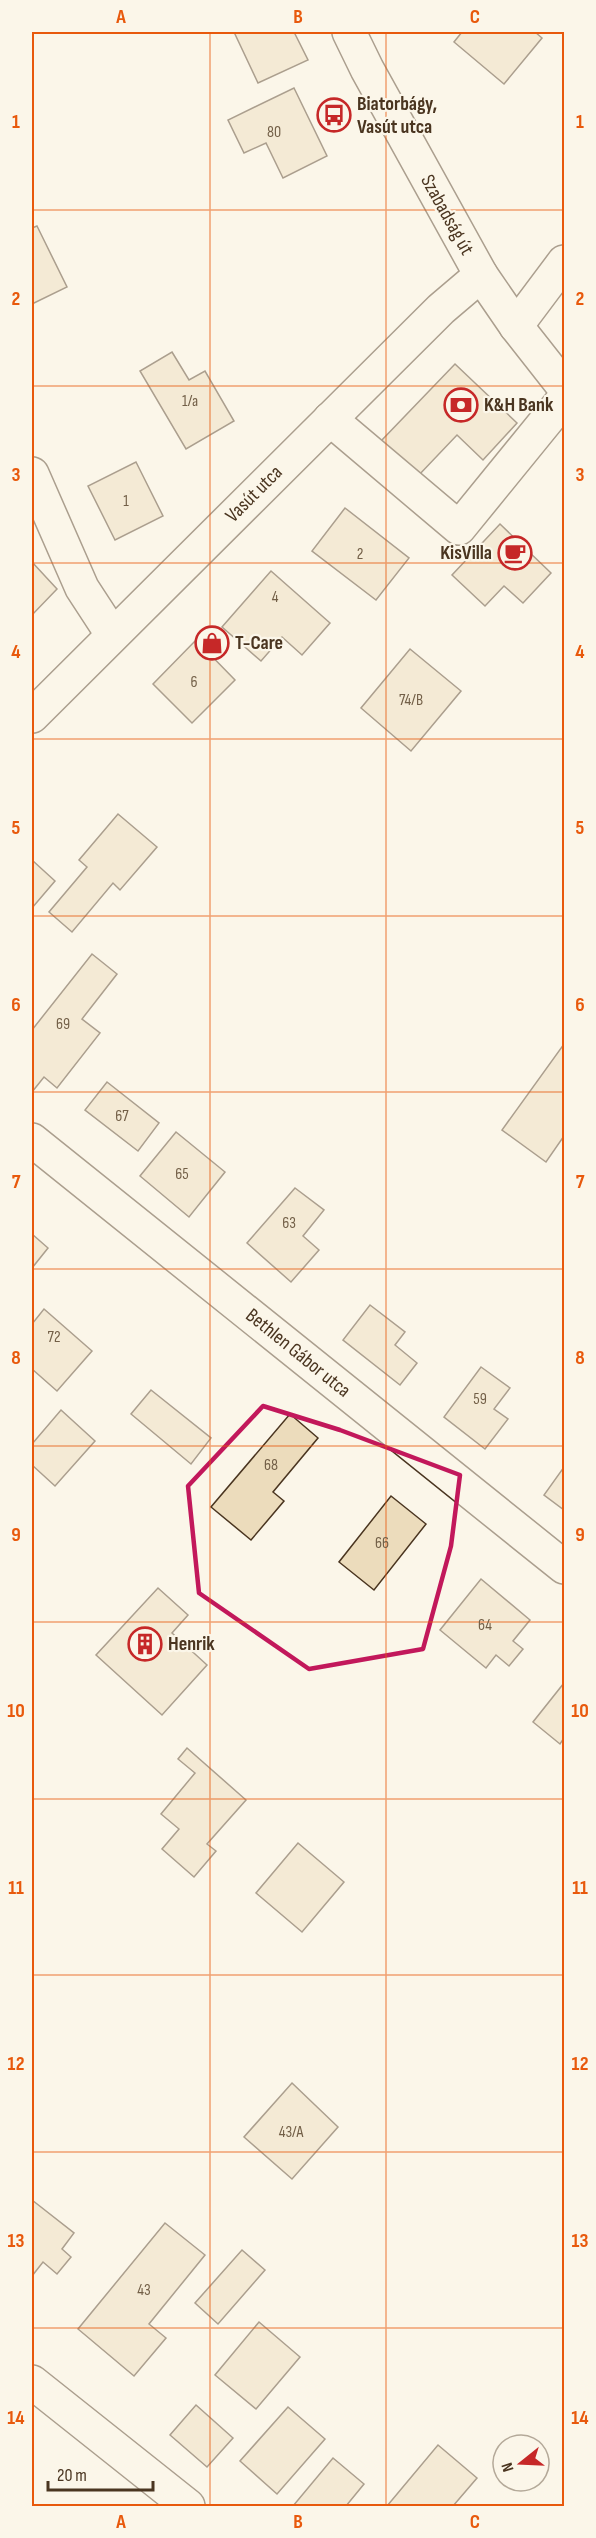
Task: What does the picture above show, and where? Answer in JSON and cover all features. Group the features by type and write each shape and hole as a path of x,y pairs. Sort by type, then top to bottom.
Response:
{"street":[{"name":"Szabadság út","path":"349,32 367,69 481,275 516,326 564,387"},
{"path":"516,326 564,262"},
{"name":"Vasút utca","path":"32,716 441,309 481,275"},
{"path":"330,419 459,528 564,399"},
{"path":"32,474 82,588 112,634"},
{"name":"Bethlen Gábor utca","path":"32,1140 564,1567"},
{"path":"32,2382 188,2506"}],"highlighted area":[{"path":"263,1406 340,1430 460,1475 451,1546 423,1649 309,1669 199,1593 188,1486"}],"building":[{"path":"234,32 294,32 308,60 258,83"},
{"path":"462,32 535,32 542,38 504,84 454,42"},
{"path":"294,88 327,156 283,178 266,143 244,153 228,120"},
{"path":"37,226 67,287 32,304 32,228"},
{"path":"172,352 189,380 205,371 234,421 186,449 140,371"},
{"path":"455,364 517,423 483,460 457,435 418,476 381,441"},
{"path":"136,462 163,516 115,540 88,486"},
{"path":"345,508 409,558 376,600 312,551"},
{"path":"500,524 551,573 523,603 504,586 485,606 452,575"},
{"path":"32,562 57,589 32,615"},
{"path":"271,571 330,623 302,655 282,637 261,661 222,627"},
{"path":"196,640 235,680 192,723 153,684"},
{"path":"410,649 461,691 411,751 361,708"},
{"path":"118,814 157,847 120,890 113,883 72,932 49,912 87,867 79,860"},
{"path":"32,860 55,881 32,908"},
{"path":"92,954 117,974 82,1019 100,1033 57,1088 44,1077 32,1092 32,1030"},
{"path":"564,1044 564,1136 546,1162 502,1130"},
{"path":"107,1082 159,1123 138,1151 85,1110"},
{"path":"176,1132 225,1172 189,1217 140,1176"},
{"path":"295,1188 324,1210 303,1236 319,1250 291,1282 247,1243"},
{"path":"32,1234 48,1248 32,1268"},
{"path":"370,1305 405,1332 395,1345 417,1363 400,1385 343,1340"},
{"path":"44,1309 92,1351 57,1391 32,1369 32,1324"},
{"path":"481,1367 510,1388 494,1409 508,1419 485,1449 444,1417"},
{"path":"151,1390 211,1438 191,1464 131,1414"},
{"path":"61,1410 95,1441 55,1486 32,1465 32,1444"},
{"path":"290,1414 318,1438 273,1492 284,1501 251,1540 211,1507"},
{"path":"564,1467 564,1510 544,1495"},
{"path":"391,1496 426,1524 374,1590 339,1562"},
{"path":"481,1579 530,1620 513,1641 523,1649 509,1666 496,1655 486,1668 440,1630"},
{"name":"Henrik","path":"158,1588 188,1615 172,1633 207,1665 162,1715 96,1655"},
{"path":"564,1683 564,1738 560,1744 533,1722"},
{"path":"187,1748 246,1800 207,1844 216,1851 194,1877 162,1849 179,1829 161,1814 195,1773 178,1759"},
{"path":"298,1843 344,1882 302,1932 256,1893"},
{"path":"292,2083 338,2127 292,2179 244,2137"},
{"path":"32,2200 74,2233 62,2249 71,2257 57,2274 43,2262 32,2276"},
{"path":"165,2223 205,2255 149,2324 166,2338 134,2376 78,2329"},
{"path":"242,2250 265,2270 218,2324 195,2303"},
{"path":"259,2322 300,2357 256,2409 215,2375"},
{"path":"196,2405 233,2438 207,2467 170,2435"},
{"path":"288,2407 325,2439 277,2494 240,2461"},
{"path":"438,2445 477,2478 453,2506 387,2506"},
{"path":"333,2458 364,2484 346,2506 293,2506"}],"place":[{"name":"Biatorbágy, Vasút utca","path":"334,115"},
{"name":"K&H Bank","path":"461,405"},
{"name":"KisVilla","path":"515,553"},
{"name":"T-Care","path":"212,643"},
{"name":"Henrik","path":"145,1644"}]}
